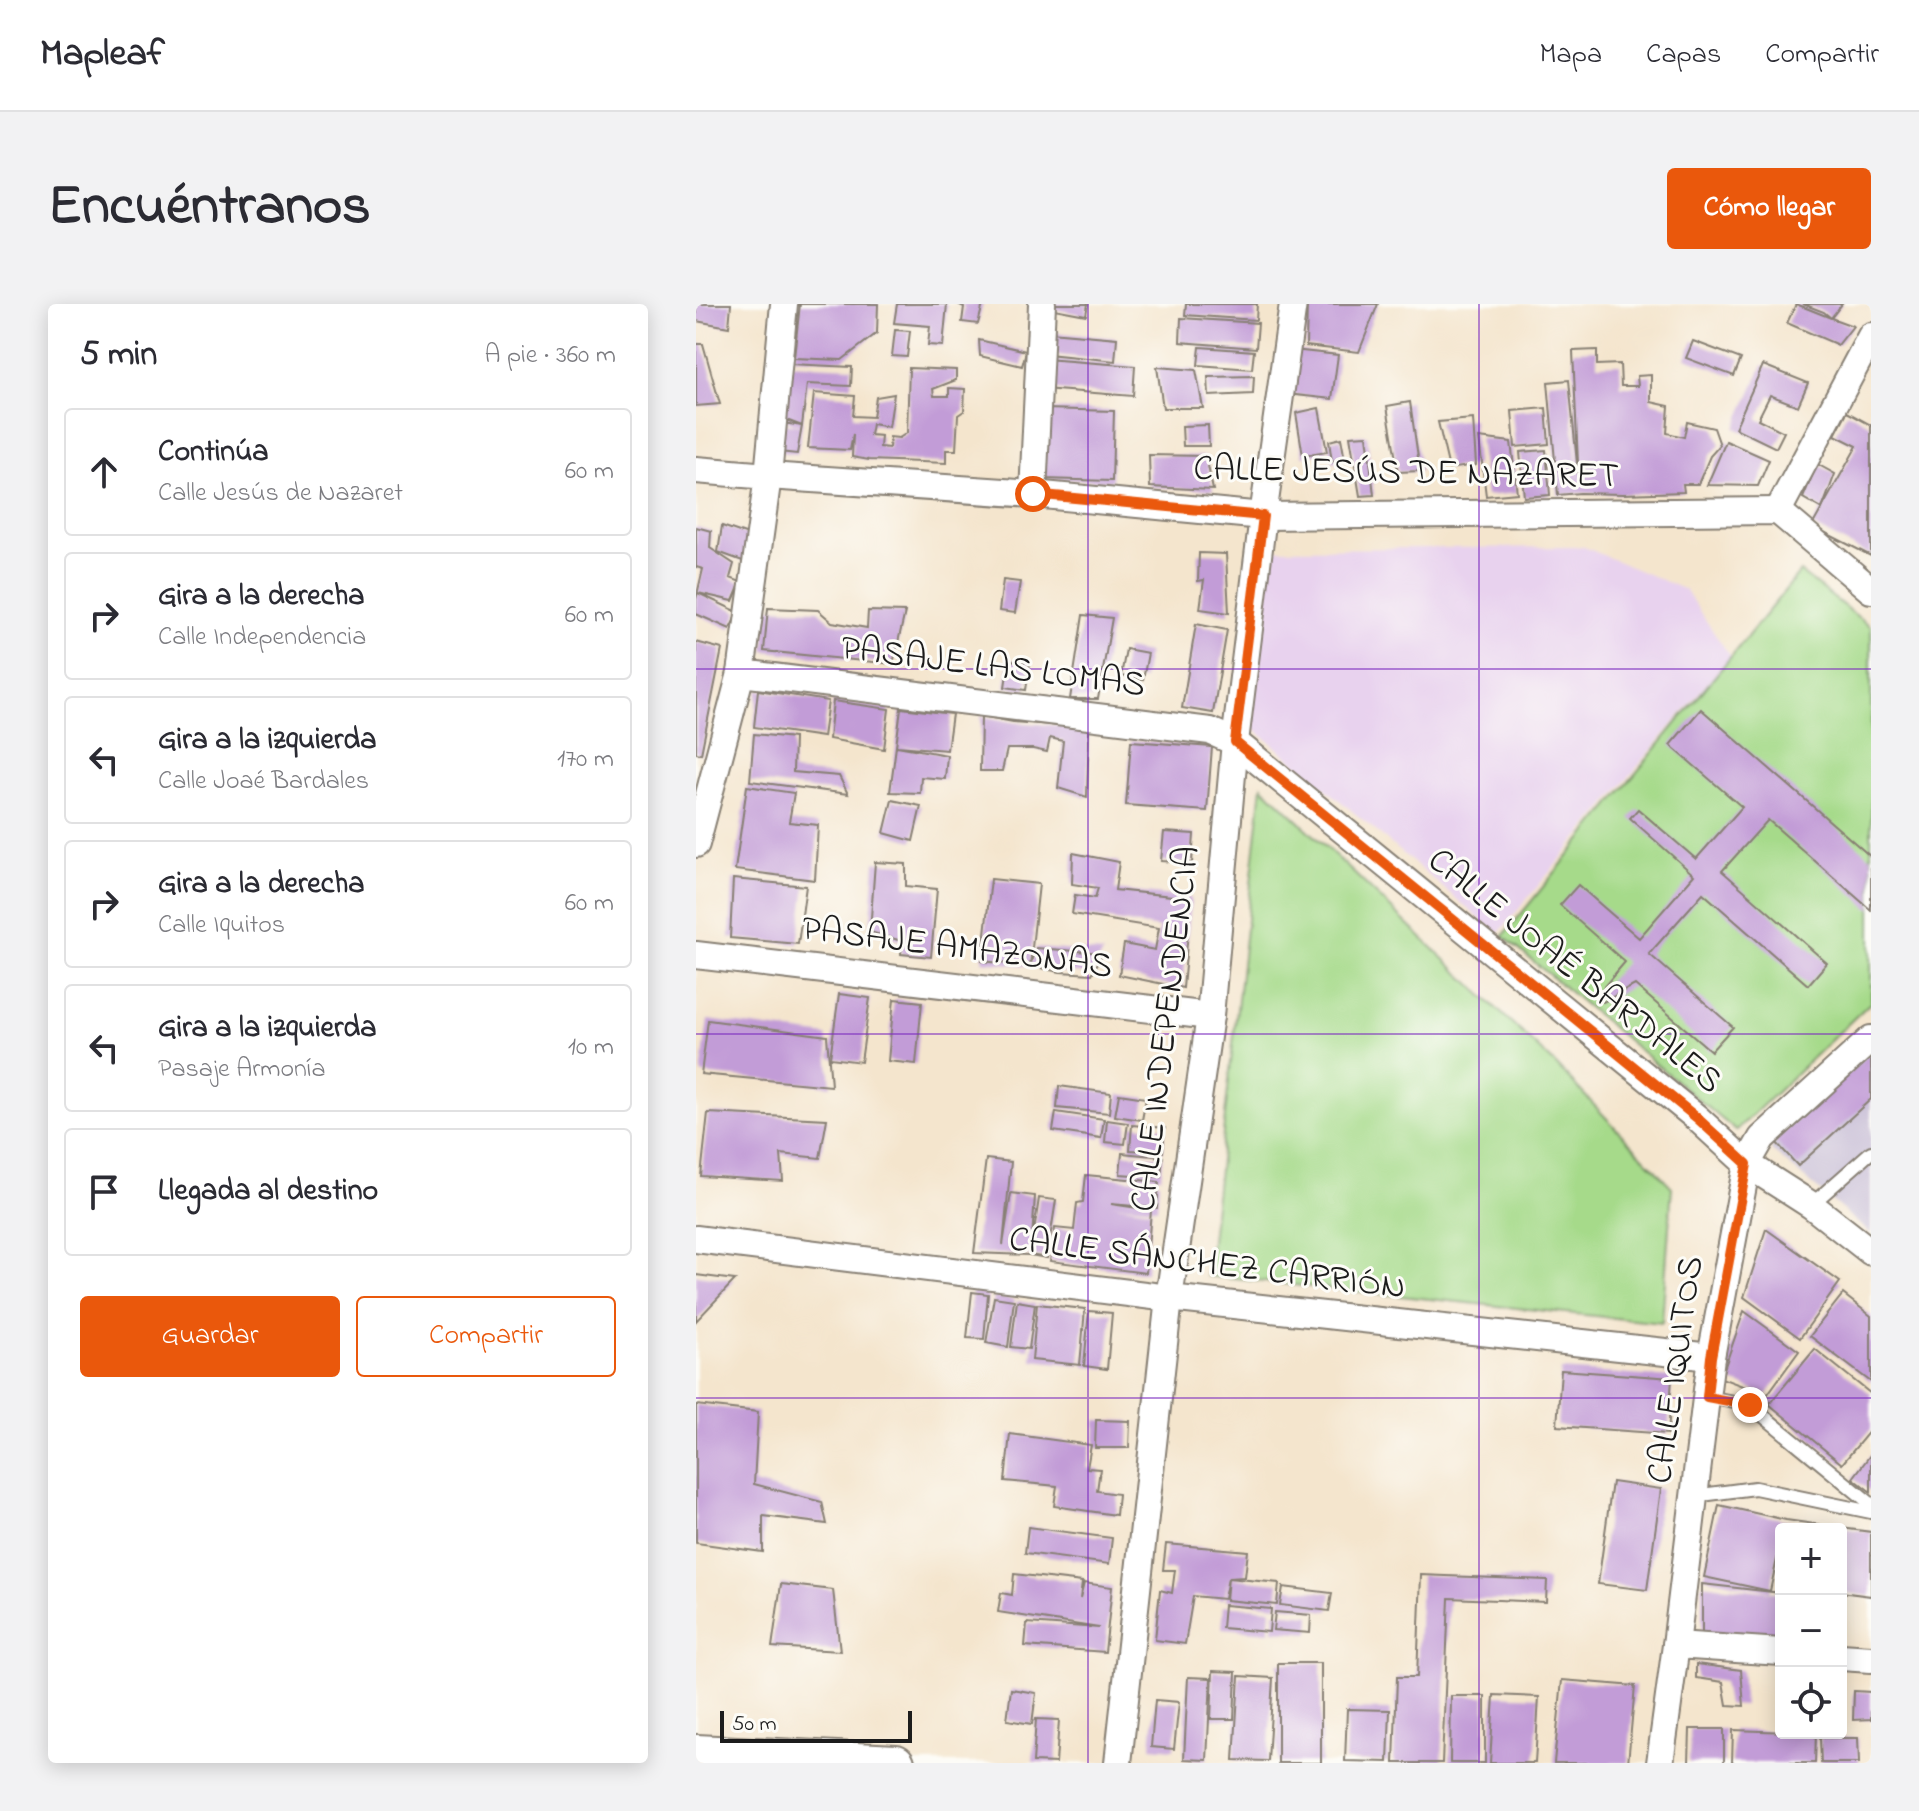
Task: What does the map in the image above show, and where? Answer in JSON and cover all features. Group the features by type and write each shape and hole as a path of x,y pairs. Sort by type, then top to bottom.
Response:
{"main road":[{"path":"696,1753 896,1763"}],"street":[{"path":"696,838 741,673 768,476 784,304"},
{"path":"1033,494 1042,304"},
{"name":"CALLE INDEPENDENCIA","path":"1118,1763 1169,1298 1210,1016 1235,742 1293,304"},
{"path":"1871,336 1778,511 1871,590"},
{"name":"CALLE JESÚS DE NAZARET","path":"696,470 1033,494 1263,516 1778,511"},
{"name":"PASAJE LAS LOMAS","path":"741,673 1210,731 1235,742"},
{"name":"CALLE JOAÉ BARDALES","path":"1235,742 1697,1118 1747,1164 1863,1242"},
{"name":"PASAJE AMAZONAS","path":"696,955 1210,1016"},
{"name":"CALLE IQUITOS","path":"1660,1763 1711,1357 1747,1164 1762,1138 1871,1039"},
{"name":"CALLE SÁNCHEZ CARRIÓN","path":"696,1239 1169,1298 1711,1357"},
{"path":"1676,1645 1775,1652"},
{"path":"1847,1657 1871,1659"}],"lane":[{"path":"1811,1205 1871,1152"},
{"path":"1707,1397 1750,1405 1871,1504"},
{"path":"1694,1496 1755,1488 1871,1512"}],"shaded area":[{"path":"1584,547 1685,590 1730,656 1498,934 1243,719 1272,549"},
{"path":"1871,1049 1871,1234 1771,1150 1778,1132"}],"green space":[{"path":"1800,572 1871,627 1871,1002 1736,1131 1503,936"},
{"path":"1262,786 1556,1065 1672,1187 1662,1323 1207,1276"}],"building":[{"path":"696,304 731,304 729,327 696,321"},
{"path":"800,304 878,304 877,333 842,360 794,358"},
{"path":"897,304 947,304 943,346 928,345 930,326 894,323"},
{"path":"958,304 983,304 978,324 962,322 964,307"},
{"path":"1050,304 1088,304 1086,315 1049,308"},
{"path":"1186,304 1257,304 1256,320 1185,315"},
{"path":"1307,304 1378,304 1359,352 1306,346"},
{"path":"1796,304 1853,326 1838,345 1787,323"},
{"path":"1803,304 1842,304 1831,318 1824,312"},
{"path":"1181,318 1258,323 1256,348 1180,342"},
{"path":"895,330 910,331 907,357 892,356"},
{"path":"1050,332 1117,338 1115,361 1048,354"},
{"path":"979,340 1026,351 1022,366 980,356"},
{"path":"1693,341 1741,359 1734,376 1686,358"},
{"path":"696,344 703,344 720,404 696,406"},
{"path":"1200,347 1254,351 1252,369 1198,365"},
{"path":"1293,350 1338,355 1332,399 1287,394"},
{"path":"1597,350 1597,365 1620,364 1621,386 1638,386 1637,376 1651,375 1651,402 1669,406 1667,433 1684,437 1687,422 1714,428 1720,445 1710,456 1698,484 1683,484 1684,492 1558,495 1548,382 1569,380 1579,485 1573,351"},
{"path":"1045,359 1135,366 1133,396 1043,389"},
{"path":"790,364 852,367 851,386 807,384 802,426 781,418"},
{"path":"1763,365 1808,383 1798,406 1770,395 1758,419 1784,432 1776,448 1735,428"},
{"path":"1157,367 1196,370 1203,408 1163,408"},
{"path":"909,368 956,370 956,380 933,389 934,396 949,396 949,388 965,389 964,411 958,415 956,450 946,450 946,463 852,457 853,434 850,450 808,448 814,393 855,396 853,416 873,417 876,397 894,394 889,427 872,424 870,435 881,436 880,447 889,448 890,437 899,438 907,433"},
{"path":"1254,376 1253,394 1209,396 1208,377"},
{"path":"1410,402 1420,471 1398,472 1387,406"},
{"path":"1319,408 1327,452 1303,456 1296,413"},
{"path":"1546,408 1549,444 1515,447 1512,411"},
{"path":"1045,409 1114,411 1112,481 1044,479"},
{"path":"1847,412 1871,425 1871,556 1812,526 1857,446 1835,435"},
{"path":"1473,419 1476,465 1449,469 1438,422"},
{"path":"783,423 802,426 797,454 779,452"},
{"path":"1208,425 1209,446 1183,446 1182,426"},
{"path":"1367,435 1374,495 1360,496 1350,436"},
{"path":"1341,438 1345,460 1332,462 1329,441"},
{"path":"1479,438 1511,442 1517,493 1486,496"},
{"path":"1726,441 1769,460 1758,486 1707,485"},
{"path":"1546,450 1550,495 1524,497 1520,452"},
{"path":"1149,455 1206,456 1213,490 1150,487"},
{"path":"1817,464 1835,474 1822,509 1803,498"},
{"path":"722,526 757,538 748,563 718,552"},
{"path":"696,527 711,531 710,548 734,564 730,578 741,582 733,601 698,593 738,612 730,629 696,614 696,599 703,569 696,567"},
{"path":"1199,553 1226,554 1229,613 1200,609 1204,580 1198,581"},
{"path":"1003,580 1020,582 1015,613 999,611"},
{"path":"768,608 818,610 832,622 867,628 868,611 905,612 893,664 764,651"},
{"path":"1083,615 1112,618 1098,699 1070,699"},
{"path":"1196,624 1227,630 1213,713 1182,708"},
{"path":"696,642 722,649 701,754 696,753"},
{"path":"1126,649 1148,653 1143,680 1121,676"},
{"path":"1009,660 1030,663 1026,690 1005,687"},
{"path":"758,690 828,701 823,737 754,727"},
{"path":"833,701 889,709 884,749 829,739"},
{"path":"901,708 952,714 947,750 897,746 947,755 945,779 921,777 920,793 890,792"},
{"path":"1701,709 1871,857 1871,910 1768,820 1722,871 1827,963 1808,985 1703,893 1649,954 1733,1027 1711,1051 1635,985 1603,1002 1596,996 1625,962 1560,905 1578,885 1639,938 1694,875 1630,818 1638,809 1696,859 1742,807 1670,745"},
{"path":"981,716 1013,722 1089,728 1087,797 1058,788 1063,741 1050,738 1047,752 1007,749 1002,771 980,771"},
{"path":"754,734 794,738 793,772 839,776 848,794 750,781"},
{"path":"1131,741 1212,747 1207,811 1126,805"},
{"path":"747,786 794,793 789,822 818,825 815,880 735,870"},
{"path":"892,800 921,806 913,841 884,833"},
{"path":"1164,832 1194,834 1192,863 1161,861"},
{"path":"1073,853 1119,862 1115,890 1191,898 1183,988 1119,975 1124,944 1155,950 1159,928 1072,914 1075,895 1095,898 1098,888 1072,884"},
{"path":"875,862 906,864 906,886 937,889 931,957 901,954 902,941 870,932"},
{"path":"733,879 806,886 798,944 730,938"},
{"path":"991,879 1039,884 1030,966 982,961"},
{"path":"1036,948 1103,953 1092,974 1030,966"},
{"path":"839,994 870,998 861,1062 830,1058"},
{"path":"894,999 922,1002 916,1064 888,1061"},
{"path":"708,1020 827,1036 831,1086 701,1074"},
{"path":"1871,1053 1871,1099 1798,1166 1775,1141"},
{"path":"1059,1086 1111,1093 1109,1113 1057,1108"},
{"path":"1119,1094 1146,1098 1142,1120 1115,1116"},
{"path":"1056,1112 1104,1119 1101,1138 1053,1131"},
{"path":"708,1113 827,1119 820,1158 781,1154 783,1181 701,1176"},
{"path":"1107,1120 1128,1123 1125,1144 1105,1142"},
{"path":"1132,1125 1165,1128 1163,1152 1130,1150"},
{"path":"1122,1153 1163,1157 1161,1177 1120,1174"},
{"path":"986,1159 1011,1162 1003,1245 1011,1193 1035,1196 1031,1252 1039,1198 1056,1200 1047,1258 974,1253"},
{"path":"1086,1175 1159,1182 1157,1208 1111,1204 1151,1210 1146,1273 1050,1261 1055,1228 1074,1230 1077,1203 1083,1202"},
{"path":"1766,1229 1840,1282 1800,1338 1744,1297"},
{"path":"696,1275 735,1280 696,1321"},
{"path":"972,1292 988,1294 984,1339 967,1338"},
{"path":"1843,1294 1871,1316 1871,1382 1810,1336"},
{"path":"994,1297 1014,1300 1008,1347 986,1343"},
{"path":"1017,1301 1035,1304 1029,1349 1011,1347"},
{"path":"1037,1304 1085,1309 1080,1365 1032,1360"},
{"path":"1089,1311 1112,1313 1107,1369 1084,1366"},
{"path":"1744,1311 1799,1351 1767,1395 1721,1378"},
{"path":"1815,1349 1871,1394 1871,1429 1842,1464 1769,1404"},
{"path":"1561,1370 1672,1378 1668,1434 1557,1426"},
{"path":"696,1405 758,1412 754,1484 822,1502 827,1524 763,1516 763,1552 696,1543"},
{"path":"1096,1420 1130,1421 1129,1448 1095,1448"},
{"path":"1010,1434 1091,1445 1087,1468 1100,1469 1097,1491 1118,1494 1116,1515 1054,1506 1057,1486 1005,1481"},
{"path":"1871,1454 1871,1492 1853,1478"},
{"path":"1612,1482 1661,1489 1647,1590 1598,1584"},
{"path":"1719,1505 1808,1523 1775,1523 1775,1568 1770,1591 1704,1577"},
{"path":"1028,1527 1112,1538 1109,1564 1025,1553"},
{"path":"1847,1529 1871,1532 1871,1596 1847,1593"},
{"path":"1166,1544 1248,1551 1245,1577 1228,1578 1224,1599 1193,1596 1185,1644 1155,1640 1160,1590 1172,1593 1175,1570 1163,1570"},
{"path":"1014,1574 1082,1582 1080,1599 1084,1583 1112,1587 1105,1652 1025,1646 1027,1623 1099,1628 998,1612 1001,1593 1012,1595"},
{"path":"1421,1575 1547,1580 1546,1602 1449,1598 1442,1763 1394,1763 1397,1677 1417,1677"},
{"path":"1228,1578 1279,1583 1277,1605 1226,1600"},
{"path":"781,1584 833,1590 840,1651 772,1647"},
{"path":"1702,1584 1775,1592 1775,1647 1702,1637"},
{"path":"1283,1587 1332,1593 1329,1611 1280,1605"},
{"path":"1224,1605 1271,1609 1269,1632 1222,1628"},
{"path":"1275,1612 1311,1615 1310,1633 1273,1630"},
{"path":"1278,1663 1321,1663 1321,1763 1278,1763"},
{"path":"1696,1664 1741,1670 1744,1706 1727,1705 1723,1682 1696,1678"},
{"path":"1213,1671 1236,1672 1234,1719 1211,1719"},
{"path":"1239,1676 1273,1678 1268,1761 1234,1760"},
{"path":"1188,1677 1211,1678 1207,1760 1184,1759"},
{"path":"1562,1680 1635,1686 1628,1763 1554,1763"},
{"path":"1011,1689 1036,1693 1032,1724 1007,1720"},
{"path":"1854,1691 1871,1692 1871,1719 1853,1720"},
{"path":"1494,1695 1539,1697 1535,1763 1490,1763"},
{"path":"1451,1696 1485,1696 1485,1763 1450,1763"},
{"path":"1155,1700 1179,1702 1174,1749 1151,1747"},
{"path":"1347,1709 1390,1710 1388,1762 1345,1761"},
{"path":"1036,1719 1059,1720 1056,1763 1033,1762"},
{"path":"1690,1729 1724,1729 1724,1763 1689,1763"},
{"path":"1733,1730 1775,1732 1775,1739 1816,1739 1815,1763 1732,1763"},
{"path":"1858,1738 1859,1763 1821,1763 1820,1739"}],"route":[{"path":"1033,494 1263,516 1235,742 1697,1118 1747,1164 1711,1357 1707,1397 1750,1405"}]}
